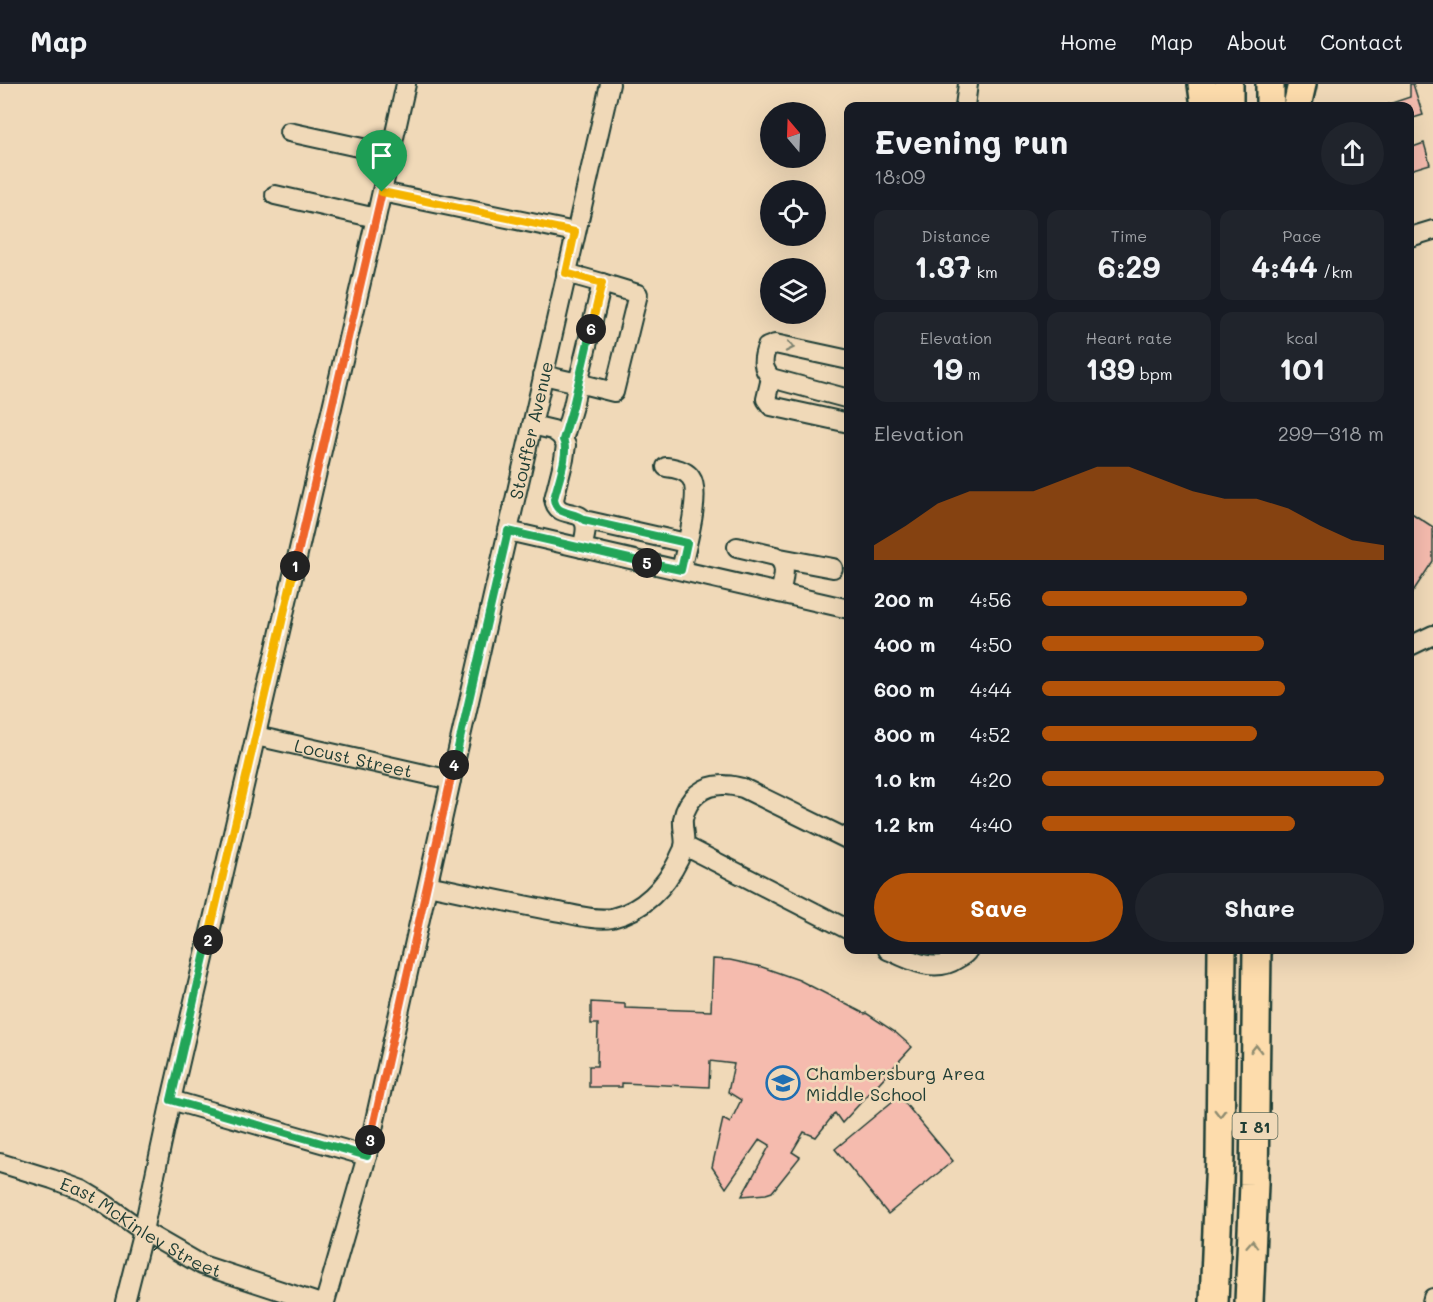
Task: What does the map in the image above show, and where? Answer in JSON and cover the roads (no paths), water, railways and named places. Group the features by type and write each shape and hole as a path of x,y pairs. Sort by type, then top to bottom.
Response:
{"highway":[{"path":"1202,84 1204,102"},
{"path":"1229,84 1229,102"},
{"path":"1270,84 1270,102"},
{"path":"1298,102 1302,84"},
{"name":"I 81","path":"1214,1302 1220,1157 1222,954"},
{"name":"I 81","path":"1249,1302 1254,1184 1257,954"}],"street":[{"path":"125,1302 406,84"},
{"name":"Stouffer Avenue","path":"325,1302 367,1156 610,84"},
{"path":"966,102 969,84"},
{"path":"290,132 390,154"},
{"path":"382,192 575,232"},
{"path":"275,195 376,218"},
{"path":"1414,236 1433,230"},
{"path":"543,375 614,392 638,294 566,273"},
{"path":"563,440 602,283"},
{"path":"844,359 776,344 767,347 762,364 771,378 844,398"},
{"path":"771,378 766,399 771,405 844,422"},
{"path":"532,425 553,430 561,436 566,445 554,499 556,508 578,515 584,520 687,543"},
{"path":"666,467 683,471 689,475 695,488 695,501 681,570"},
{"path":"582,548 586,530 584,520"},
{"path":"508,531 844,608"},
{"path":"737,547 833,568"},
{"path":"780,558 784,563 784,572 780,593"},
{"path":"1414,644 1433,635"},
{"name":"Locust Street","path":"256,736 451,780"},
{"path":"428,885 594,918 611,918 627,913 645,902 674,870 685,846 682,834 683,818 689,803 697,793 713,785 727,784 743,788 844,838"},
{"path":"685,846 844,927"},
{"path":"896,954 910,961 930,966 951,964 965,954"},
{"path":"171,1100 367,1156"},
{"name":"East McKinley Street","path":"0,1163 82,1190 143,1231 202,1265 315,1302"}],"place":[{"name":"Chambersburg Area Middle School","path":"783,1083"}]}
